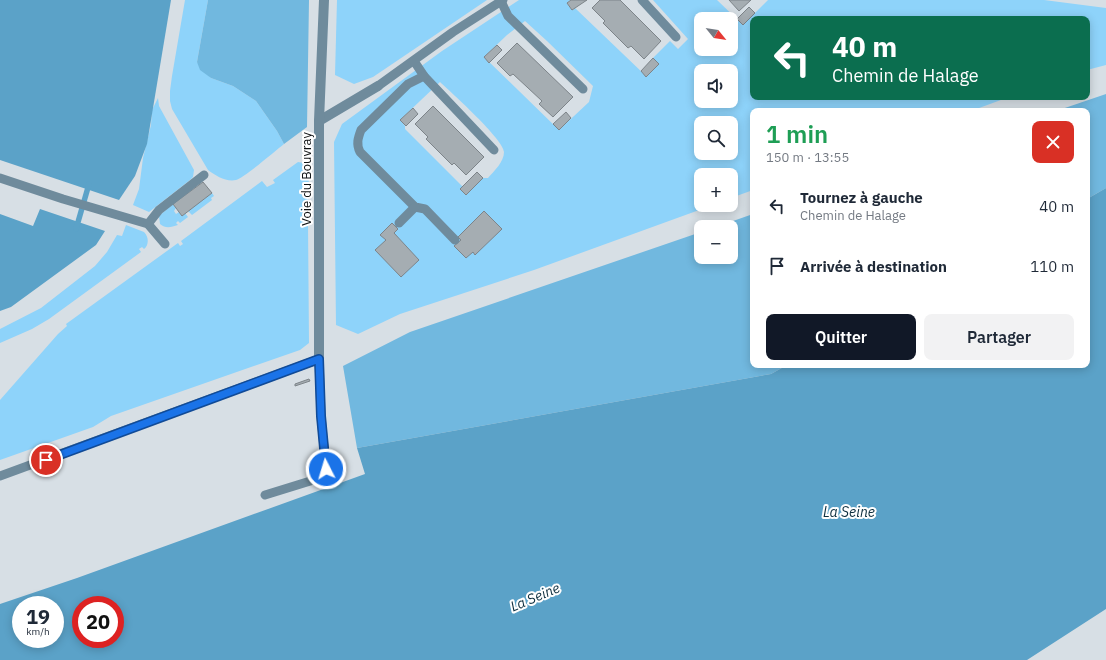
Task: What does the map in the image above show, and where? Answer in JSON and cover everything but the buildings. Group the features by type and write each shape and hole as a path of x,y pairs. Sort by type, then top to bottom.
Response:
{"street":[{"name":"Voie du Bouvray","path":"319,359 319,121 324,0"},
{"path":"319,121 378,86"}],"lane":[{"path":"642,0 676,37"},
{"path":"378,86 453,32 502,1 508,16 583,89"},
{"path":"414,61 424,76 494,150"},
{"path":"424,76 408,84 361,130 358,138 358,147 360,152 415,207 425,209 455,240"},
{"path":"148,224 158,210 204,175"},
{"path":"0,178 63,199 148,224 166,244"},
{"path":"399,223 415,207"},
{"path":"0,476 319,359 321,416 326,469 320,478 265,495"}],"shaded area":[{"path":"185,0 208,0 197,62 211,78 233,86 256,101 277,131 284,144 252,170 236,180 225,179 208,170 172,109 170,91"},
{"path":"208,0 309,0 307,127 284,144 277,131 256,101 233,86 211,78 200,70 197,62"},
{"path":"337,0 487,0 373,77 354,84 335,75"},
{"path":"519,0 571,0 567,3 572,10 575,8 646,76 653,58 670,41 678,49 688,39 653,0 717,0 729,12 694,12 694,56 738,56 738,20 743,25 750,18 750,100 1001,100 979,108 750,108 750,191 738,195 738,168 694,168 694,212 534,270 400,314 358,334 336,325 334,142 342,124 442,51","holes":["525,21 593,86 589,102 559,130 484,57 507,35","440,82 487,127 502,146 504,152 504,156 498,166 488,178 483,178 466,195 463,187 405,129 405,126 400,120"]},
{"path":"768,0 1044,0 1106,8 1106,65 1090,69 1090,16 752,16"},
{"path":"1106,94 1106,188 1090,197 1090,108 1065,108"},
{"path":"158,98 159,106 194,170 193,177 190,180 149,212 133,205 139,189 143,158 151,125 152,110"},
{"path":"298,162 309,164 309,343 300,350 111,416 93,427 0,460 0,400 58,334 67,326 66,324 178,243 180,246 183,244 181,241 262,181 267,187 275,183 273,180"},
{"path":"212,193 214,196 211,198 212,200 192,215 188,211"},
{"path":"173,204 176,208 174,211 176,214 179,212 182,216 185,213 188,217 180,223 178,221 176,223 178,225 164,227 160,224 159,216"},
{"path":"750,215 750,368 782,368 771,374 357,448 343,366 410,332 694,234 694,264 738,264 738,220 736,220"},
{"path":"126,225 146,234 148,243 144,249 142,247 139,249 141,252 49,319 32,329 0,343 0,329 41,308 95,266 107,252 117,235 122,236"}],"water":[{"path":"0,0 171,0 147,144 135,176 119,200 0,160"},
{"name":"La Seine","path":"1106,188 1106,609 1027,660 0,660 0,604 12,600 12,648 64,648 64,596 24,596 365,474 357,448 771,374 782,368 1090,368 1090,197"},
{"path":"40,209 105,231 96,245 11,307 0,311 0,214 33,226"}],"waterway":[{"path":"76,229 89,184"}],"route":[{"path":"46,460 319,359 321,416 326,469"}]}
